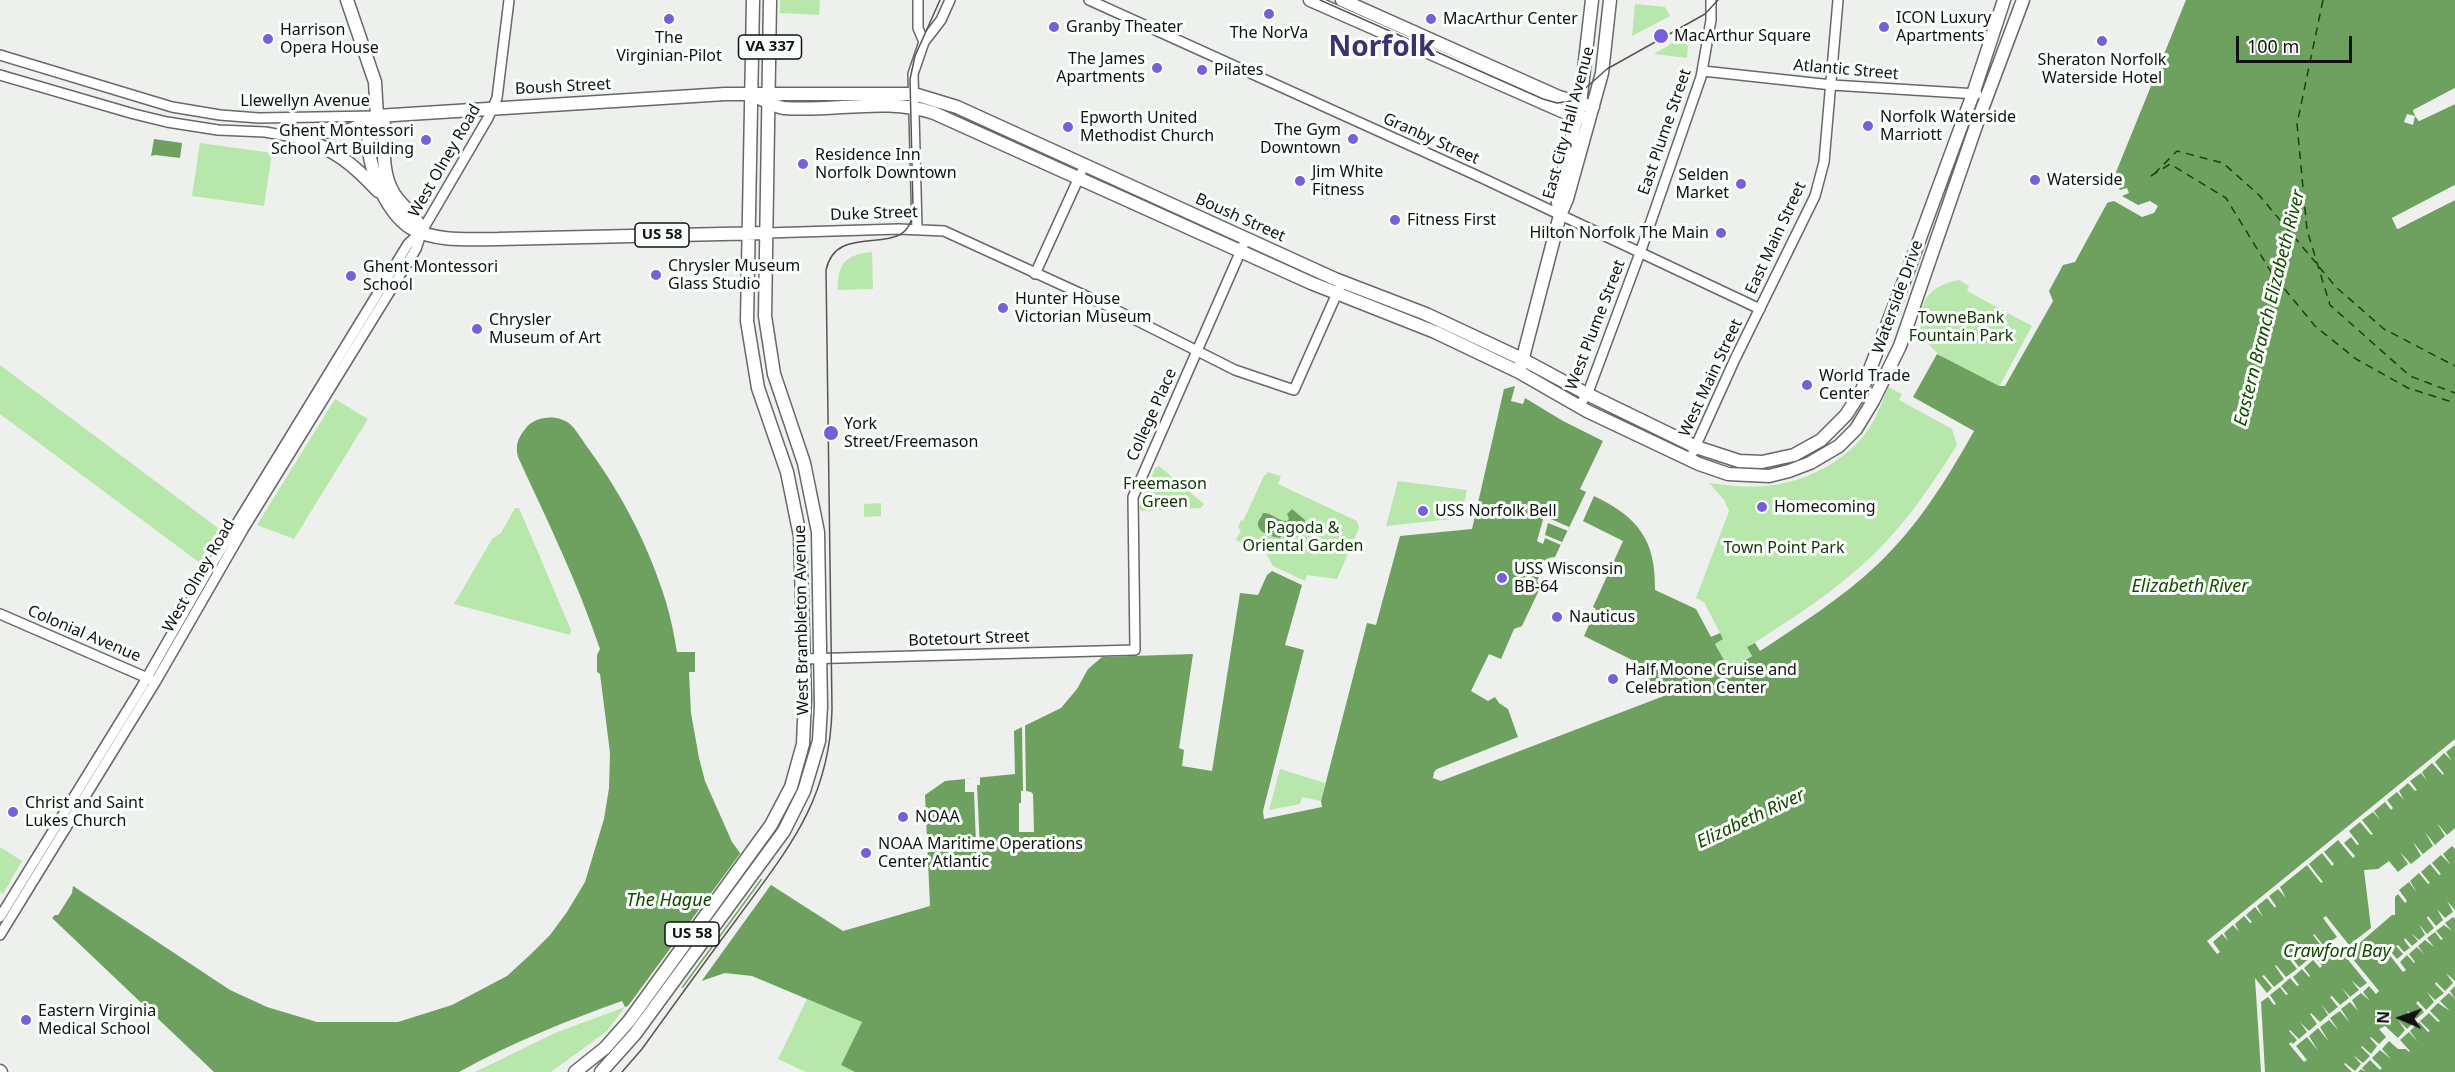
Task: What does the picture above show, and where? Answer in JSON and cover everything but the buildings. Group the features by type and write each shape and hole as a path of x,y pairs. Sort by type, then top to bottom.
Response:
{"main road":[{"name":"US 58","path":"347,0 375,82 377,116 370,128 370,155 374,174 386,199 410,227 422,231"},
{"name":"West Brambleton Avenue","path":"575,1072 616,1036 766,832 787,796 801,752 805,718 800,536 789,478 753,366 747,312 753,0"},
{"name":"West Brambleton Avenue","path":"601,1072 627,1044 777,840 804,791 817,750 821,715 820,575 817,526 804,463 783,407 769,351 765,305 770,0"},
{"path":"1310,0 1564,112 1585,111"},
{"path":"1342,0 1559,97 1585,111"},
{"name":"East City Hall Avenue","path":"1521,366 1560,215 1567,199 1585,111 1592,0"},
{"name":"East City Hall Avenue","path":"1585,111 1605,59 1611,0"},
{"name":"Waterside Drive","path":"1696,447 1739,461 1762,462 1794,455 1829,433 1846,415 1862,390 1973,94 2004,0"},
{"name":"Waterside Drive","path":"1690,460 1728,474 1769,476 1810,463 1839,446 1856,429 1873,401 1900,346 2023,0"},
{"name":"Boush Street","path":"377,116 716,94 768,98 912,94 950,104 1246,239 1339,287 1435,332 1587,394 1696,447"},
{"name":"Boush Street","path":"768,98 782,108 913,108 934,113 1240,251 1339,287"},
{"name":"US 58","path":"377,116 384,124 384,163 388,182 393,192 417,219 422,231"},
{"path":"299,138 319,144 345,158 386,199"},
{"name":"Duke Street","path":"422,231 436,237 454,239 766,233"},
{"path":"1917,245 1923,257 1929,262"},
{"name":"Boush Street","path":"1521,366 1579,407 1690,460"}],"street":[{"name":"West Olney Road","path":"0,935 151,680 206,574 408,244 422,231 493,108 497,98 509,0"},
{"path":"918,0 918,28 924,42"},
{"path":"917,229 912,94 914,69 924,42 940,20 950,0"},
{"name":"Granby Street","path":"1089,0 1760,309"},
{"name":"East Plume Street","path":"1711,0 1711,20"},
{"name":"East Plume Street","path":"1640,253 1702,71 1711,20 1718,0"},
{"name":"East Main Street","path":"1760,309 1815,196 1824,162 1838,0"},
{"name":"Llewellyn Avenue","path":"0,55 172,107 220,115 259,118 377,116"},
{"name":"Atlantic Street","path":"1702,71 1832,86 1988,94"},
{"name":"Llewellyn Avenue","path":"0,75 167,122 299,138 348,129 377,116"},
{"path":"1035,274 1084,165"},
{"name":"Duke Street","path":"766,233 934,229 954,235 1110,307 1235,370 1294,390 1339,287"},
{"name":"College Place","path":"1136,650 1133,497 1246,239"},
{"name":"West Plume Street","path":"1579,407 1587,394 1640,253"},
{"name":"West Main Street","path":"1690,460 1760,309"},
{"name":"Colonial Avenue","path":"0,614 151,680"},
{"name":"Botetourt Street","path":"803,659 1136,650"},
{"name":"West Olney Road","path":"0,917 151,680"}],"green space":[{"path":"780,0 820,0 819,15 780,13"},
{"path":"1635,4 1665,7 1670,16 1632,36"},
{"path":"1682,37 1688,47 1687,58 1654,54"},
{"path":"200,143 272,153 264,206 192,196"},
{"path":"872,252 873,289 838,290 839,273 845,262 856,255"},
{"name":"TowneBank Fountain Park","path":"1959,280 1969,286 1967,291 2032,326 1999,387 1943,357 1931,347 1923,335 1920,321 1926,299 1938,288"},
{"path":"0,365 222,531 200,563 0,414"},
{"name":"Town Point Park","path":"1888,387 1902,394 1899,400 1952,429 1957,445 1920,500 1877,551 1799,614 1748,647 1752,655 1728,669 1715,644 1723,639 1704,602 1696,598 1729,511 1724,500 1709,483 1742,486 1774,485 1816,472 1842,457 1863,437 1876,416"},
{"path":"335,399 368,419 294,539 257,525"},
{"name":"Freemason Green","path":"1159,466 1204,504 1201,508 1142,511 1139,508 1155,468"},
{"name":"Pagoda & Oriental Garden","path":"1268,472 1281,476 1278,484 1357,521 1359,528 1337,579 1307,575 1305,581 1273,566 1267,555 1236,540 1241,530 1238,528 1241,520 1243,521"},
{"path":"1398,481 1467,490 1461,518 1386,526"},
{"path":"881,503 881,516 864,517 864,504"},
{"path":"515,508 519,508 571,630 570,635 454,604 492,539 501,533"},
{"path":"1280,769 1325,783 1321,801 1302,797 1300,804 1269,810"},
{"path":"0,847 22,861 3,894 0,892"},
{"path":"807,999 862,1022 841,1065 855,1072 806,1072 778,1059"},
{"path":"625,1007 607,1031 551,1072 475,1072 555,1033"}],"water":[{"name":"Elizabeth River","path":"2186,0 2455,0 2455,88 2413,111 2419,121 2455,104 2455,185 2392,218 2398,229 2455,200 2455,1072 855,1072 841,1065 862,1022 752,976 725,973 625,1007 622,1001 519,1042 459,1072 214,1072 52,918 58,915 72,893 73,886 230,990 267,1007 317,1022 398,1022 452,1005 507,976 550,935 585,882 604,819 609,788 610,753 600,674 597,672 597,655 600,649 572,576 518,457 517,445 521,435 530,424 541,418 561,419 571,425 602,468 624,505 652,562 668,608 677,652 695,652 695,672 689,672 691,713 699,758 705,781 732,842 757,876 843,931 930,906 925,795 945,781 1015,774 1014,731 1061,708 1077,689 1088,669 1102,657 1193,654 1179,748 1184,750 1182,766 1212,771 1240,593 1258,595 1267,575 1272,571 1302,585 1285,645 1304,650 1263,811 1264,819 1322,807 1321,801 1367,623 1376,625 1400,536 1472,529 1504,389 1515,386 1511,401 1523,404 1525,398 1603,441 1580,489 1586,492 1555,557 1548,558 1537,581 1541,586 1522,626 1514,629 1501,659 1489,654 1471,691 1488,701 1495,697 1508,709 1518,737 1437,769 1433,778 1441,781 1677,691 1673,680 1648,689 1636,662 1584,636 1596,609 1593,607 1623,541 1583,521 1594,496 1622,513 1641,532 1652,557 1655,590 1696,609 1711,637 1720,633 1723,639 1715,644 1729,669 1752,656 1747,647 1755,643 1760,651 1850,588 1893,549 1931,501 1974,431 1913,397 1937,354 1999,386 2005,386 2053,301 2049,291 2063,265 2075,262 2117,185 2114,177"},
{"path":"154,139 182,143 180,158 151,156"},
{"path":"1292,509 1305,520 1305,524 1300,528 1296,524 1290,524 1291,532 1284,531 1280,538 1266,534 1258,526 1263,513 1287,521 1289,519 1287,514"}],"pier":[{"path":"2455,88 2455,91 2417,112 2420,117 2455,101 2455,104 2419,121 2413,110"},
{"path":"2407,114 2415,116 2413,125 2404,122"},
{"path":"2117,185 2120,190 2127,188 2129,193 2122,196 2138,205 2150,201 2158,206 2154,213 2142,217 2114,201 2106,203"},
{"path":"2455,185 2455,188 2396,219 2399,225 2455,197 2455,200 2397,229 2392,218"},
{"path":"1544,516 1569,527 1568,531 1548,523 1545,535 1562,542 1561,545 1545,538 1543,544 1537,541"},
{"path":"1025,725 1026,791 1033,794 1034,832 1019,832 1019,803 1021,803 1021,791 1023,791 1022,727"},
{"path":"2455,739 2455,745 2446,752 2452,761 2444,753 2435,762 2443,775 2432,763 2422,772 2427,781 2421,773 2410,781 2417,790 2415,791 2408,783 2399,791 2404,800 2397,792 2387,800 2393,808 2391,810 2385,802 2374,811 2380,820 2373,812 2362,820 2373,834 2371,835 2360,822 2349,831 2359,844 2357,845 2351,837 2344,843 2355,856 2353,858 2338,840 2324,852 2334,864 2332,866 2322,853 2309,864 2323,882 2321,883 2307,865 2280,887 2286,898 2278,889 2269,896 2275,908 2267,898 2257,906 2263,917 2255,907 2246,915 2252,922 2250,923 2244,916 2235,924 2239,932 2233,925 2224,933 2228,941 2222,934 2213,942 2220,952 2217,954 2207,941"},
{"path":"980,777 980,785 977,785 981,869 977,869 974,792 965,792 965,779"},
{"path":"2437,823 2447,835 2455,828 2455,849 2452,846 2443,854 2451,865 2441,855 2432,863 2441,874 2439,875 2430,864 2421,872 2430,883 2428,884 2419,873 2410,881 2417,893 2409,882 2399,890 2407,901 2405,903 2398,894 2395,897 2395,915 2392,915 2348,953 2379,991 2376,994 2369,986 2363,992 2370,1001 2361,993 2352,1000 2358,1011 2350,1002 2341,1009 2350,1023 2340,1011 2330,1018 2339,1031 2329,1020 2320,1027 2329,1042 2318,1028 2309,1036 2318,1051 2307,1037 2296,1046 2307,1060 2304,1062 2289,1044 2297,1040 2289,1031 2299,1039 2307,1032 2300,1022 2309,1031 2317,1024 2311,1013 2320,1022 2328,1015 2321,1004 2329,1014 2338,1007 2330,997 2332,996 2340,1005 2349,998 2342,988 2350,997 2359,990 2351,980 2360,988 2367,983 2345,956 2341,958 2331,946 2327,949 2332,958 2325,951 2316,958 2322,966 2320,968 2313,960 2304,968 2309,977 2302,969 2293,977 2299,985 2297,986 2290,978 2281,986 2288,994 2286,995 2280,987 2270,995 2276,1004 2274,1005 2268,997 2261,1002 2265,1072 2261,1072 2255,978 2267,993 2272,988 2262,976 2264,975 2274,987 2284,979 2276,965 2286,977 2297,969 2287,956 2289,954 2299,967 2310,958 2300,946 2302,944 2312,957 2323,948 2314,934 2324,946 2337,937 2323,918 2326,916 2349,945 2371,928 2364,870 2378,869 2389,861 2398,872 2408,864 2400,852 2411,864 2421,856 2413,842 2423,854 2433,846 2425,832 2435,845 2445,836"},
{"path":"742,851 763,876 678,992 625,1010"},
{"path":"764,877 773,882 698,986 680,992"},
{"path":"2447,901 2455,910 2455,919 2453,917 2445,923 2452,931 2444,925 2436,931 2443,939 2441,940 2435,932 2427,938 2434,947 2425,940 2418,946 2424,954 2417,947 2409,954 2414,963 2407,955 2400,962 2406,970 2403,972 2388,953 2390,951 2397,959 2403,954 2396,946 2398,945 2404,952 2410,948 2405,938 2412,946 2418,941 2411,933 2419,940 2425,935 2419,924 2427,934 2434,928 2428,916 2436,926 2443,920 2437,909 2445,918 2453,912"},
{"path":"2446,973 2455,981 2455,986 2450,991 2455,999 2449,993 2440,1001 2450,1011 2438,1003 2430,1011 2440,1021 2438,1022 2429,1013 2420,1021 2430,1031 2428,1032 2419,1022 2410,1031 2418,1042 2409,1032 2400,1040 2409,1052 2406,1049 2398,1049 2389,1041 2382,1049 2391,1059 2380,1050 2372,1058 2382,1068 2380,1070 2370,1060 2362,1068 2366,1072 2361,1069 2358,1072 2352,1072 2344,1064 2355,1071 2361,1064 2353,1055 2363,1063 2370,1056 2361,1047 2371,1054 2377,1046 2370,1038 2379,1044 2386,1037 2379,1029 2385,1026 2398,1038 2405,1030 2398,1020 2407,1029 2415,1021 2408,1011 2416,1019 2424,1012 2416,1003 2418,1001 2426,1010 2434,1002 2427,992 2435,1000 2444,993 2435,984 2436,982 2445,991 2453,983"}],"ferry route":[{"path":"2323,0 2297,124 2307,230 2330,305 2410,376 2455,393"},
{"path":"2154,174 2177,151 2223,163 2259,195 2316,263"},
{"path":"2151,176 2170,164 2226,198 2273,275 2315,326 2356,359 2408,388 2455,403"},
{"path":"2319,267 2337,288 2384,329 2455,366"}],"tram line":[{"path":"622,1072 642,1049 788,847 814,798 823,771 832,709 826,270 833,254 845,246 888,239 901,234 909,224 913,207 910,79 915,56 940,0"},
{"path":"1320,0 1543,99 1557,103 1571,101 1607,69 1705,14 1718,0"}],"place":[{"name":"The NorVa","path":"1269,14"},
{"name":"The Virginian-Pilot","path":"669,19"},
{"name":"MacArthur Center","path":"1431,19"},
{"name":"Granby Theater","path":"1054,27"},
{"name":"ICON Luxury Apartments","path":"1884,27"},
{"name":"MacArthur Square","path":"1661,36"},
{"name":"Harrison Opera House","path":"268,39"},
{"name":"Sheraton Norfolk Waterside Hotel","path":"2102,41"},
{"name":"The James Apartments","path":"1157,68"},
{"name":"Pilates","path":"1202,70"},
{"name":"Norfolk Waterside Marriott","path":"1868,126"},
{"name":"Epworth United Methodist Church","path":"1068,127"},
{"name":"The Gym Downtown","path":"1353,139"},
{"name":"Ghent Montessori School Art Building","path":"426,140"},
{"name":"Residence Inn Norfolk Downtown","path":"803,164"},
{"name":"Waterside","path":"2035,180"},
{"name":"Jim White Fitness","path":"1300,181"},
{"name":"Selden Market","path":"1741,184"},
{"name":"Fitness First","path":"1395,220"},
{"name":"Hilton Norfolk The Main","path":"1721,233"},
{"name":"Chrysler Museum Glass Studio","path":"656,275"},
{"name":"Ghent Montessori School","path":"351,276"},
{"name":"Hunter House Victorian Museum","path":"1003,308"},
{"name":"Chrysler Museum of Art","path":"477,329"},
{"name":"World Trade Center","path":"1807,385"},
{"name":"York Street/Freemason","path":"831,433"},
{"name":"Homecoming","path":"1762,507"},
{"name":"USS Norfolk Bell","path":"1423,511"},
{"name":"USS Wisconsin BB-64","path":"1502,578"},
{"name":"Nauticus","path":"1557,617"},
{"name":"Half Moone Cruise and Celebration Center","path":"1613,679"},
{"name":"Christ and Saint Lukes Church","path":"13,812"},
{"name":"NOAA","path":"903,817"},
{"name":"NOAA Maritime Operations Center Atlantic","path":"866,853"},
{"name":"Eastern Virginia Medical School","path":"26,1020"}],"district":[{"name":"Norfolk","path":"1382,48"}],"water label":[{"name":"Eastern Branch Elizabeth River","path":"2270,308"},
{"name":"The Hague","path":"669,901"},
{"name":"Crawford Bay","path":"2337,952"}]}
